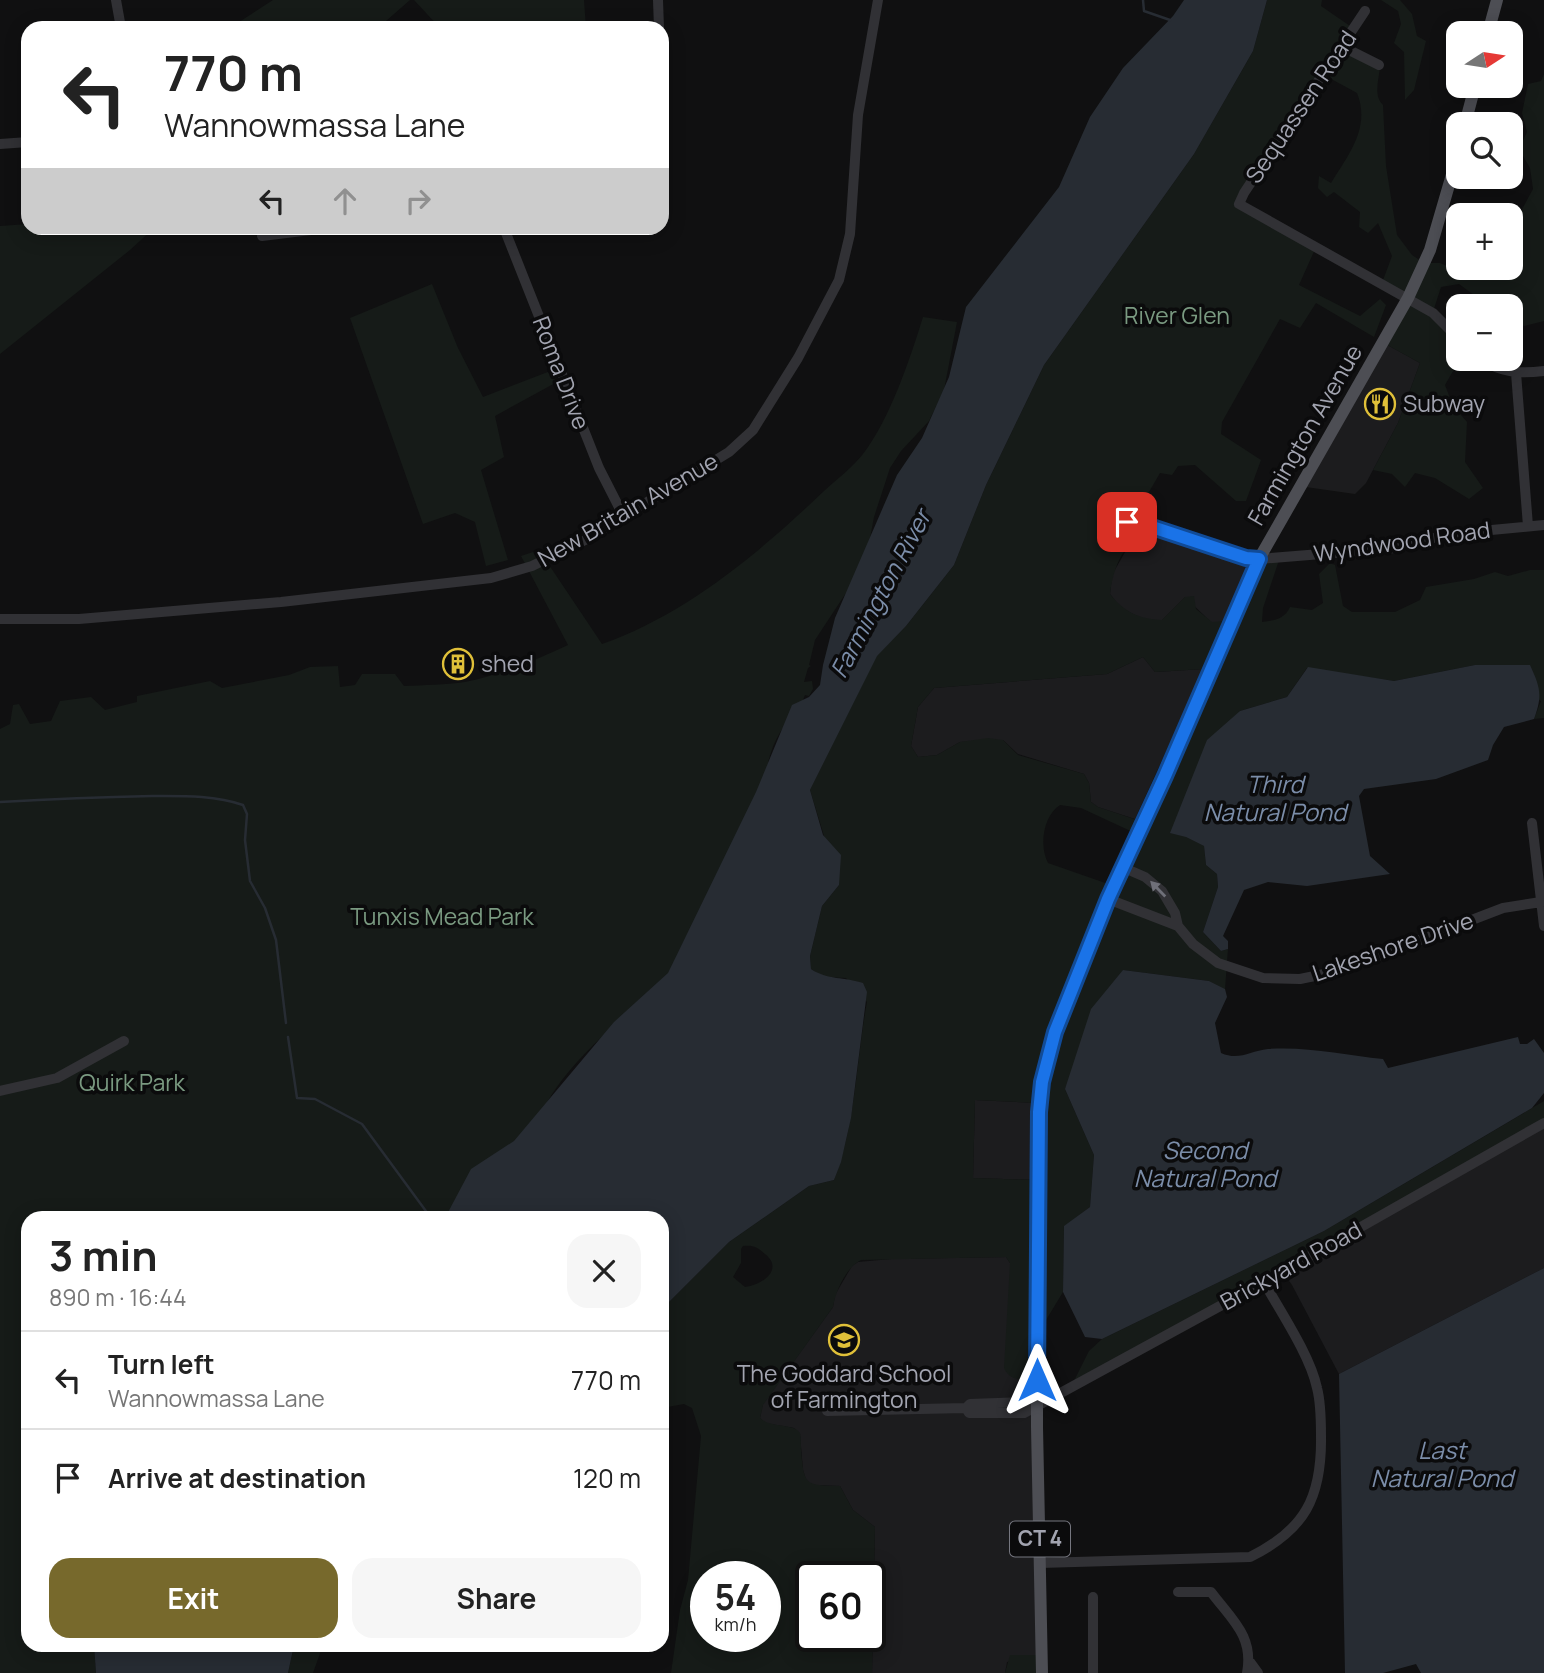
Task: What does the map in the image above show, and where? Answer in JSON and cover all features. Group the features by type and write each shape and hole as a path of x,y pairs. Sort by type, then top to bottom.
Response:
{"main road":[{"path":"1491,21 1497,0"},
{"name":"Farmington Avenue","path":"1042,1673 1037,1405 1037,1167 1042,1082 1055,1032 1108,899 1165,776 1259,559 1408,298 1430,250 1448,189"}],"street":[{"path":"116,0 120,21"},
{"path":"658,0 659,21"},
{"name":"New Britain Avenue","path":"0,619 79,619 281,602 491,578 532,566 587,539 729,452 753,430 798,358 839,280 850,234 858,115 878,0"},
{"name":"Sequassen Road","path":"1365,11 1239,204 1408,298"},
{"path":"1341,47 1379,65"},
{"path":"0,144 21,142"},
{"path":"262,236 270,235"},
{"name":"Roma Drive","path":"507,235 599,468 624,517"},
{"path":"1408,298 1433,313 1446,326"},
{"path":"1507,371 1544,371"},
{"path":"1516,373 1528,526"},
{"name":"Wyndwood Road","path":"1114,523 1133,522 1246,558 1259,559 1395,548 1449,534 1544,525"},
{"path":"1532,823 1544,926"},
{"name":"Lakeshore Drive","path":"1122,867 1145,877 1162,891 1175,913 1178,926 1193,944 1217,963 1259,978 1300,979 1339,971 1503,908 1541,902"},
{"name":"Lakeshore Drive","path":"1108,899 1178,926"},
{"path":"0,1091 57,1078 124,1041"},
{"name":"Brickyard Road","path":"1037,1405 1264,1282 1544,1123"},
{"path":"1040,1563 1250,1557 1275,1545 1295,1525 1314,1496 1320,1463 1321,1429 1317,1387 1308,1362 1264,1282"},
{"path":"827,1412 966,1408 970,1404 1009,1402 1037,1405"},
{"path":"1178,1592 1211,1592 1246,1639 1250,1662 1247,1673"},
{"path":"1093,1597 1093,1673"},
{"path":"1250,1662 1258,1673"}],"shaded area":[{"path":"1382,342 1420,363 1398,423 1366,483 1355,494 1299,486"},
{"path":"1146,524 1259,559 1222,647 1212,623 1185,597 1162,620 1144,620 1120,607 1110,594 1112,575 1128,547 1138,538"},
{"path":"1143,657 1155,672 1204,669 1135,819 1098,807 1091,802 1089,783 1084,774 1018,754 1003,740 960,742 937,755 918,757 911,746 918,707 934,688 1107,674"},
{"path":"975,1100 1040,1103 1037,1180 973,1178"},
{"path":"1544,1123 1544,1268 1339,1374 1282,1271"},
{"path":"1006,1257 1010,1263 1037,1380 1042,1655 1007,1662 1005,1673 872,1673 872,1652 886,1652 886,1561 874,1561 875,1527 853,1510 840,1486 812,1485 806,1480 800,1434 794,1428 765,1423 760,1418 763,1404 833,1307 835,1295 852,1266 858,1262"}],"green space":[{"path":"273,0 410,0 386,21 241,21"},
{"path":"414,0 584,0 586,21 434,21"},
{"name":"River Glen","path":"1267,0 1322,0 1321,6 1353,28 1341,47 1380,67 1377,92 1383,105 1386,166 1397,235 1412,255 1424,263 1446,266 1446,280 1523,280 1523,207 1533,189 1530,168 1523,156 1523,140 1527,132 1522,112 1528,84 1541,81 1544,74 1544,321 1523,325 1523,294 1473,294 1459,284 1441,287 1433,312 1446,326 1446,371 1453,371 1445,385 1453,406 1467,422 1465,462 1483,488 1469,499 1435,478 1415,473 1405,487 1392,474 1373,470 1398,423 1420,363 1382,342 1408,298 1382,283 1392,256 1378,223 1368,233 1359,227 1360,212 1334,192 1327,197 1318,188 1319,176 1331,183 1344,162 1356,141 1361,118 1357,93 1322,74 1239,204 1316,247 1299,285 1360,316 1380,299 1386,305 1374,337 1316,303 1300,328 1280,319 1222,422 1221,434 1261,460 1246,501 1236,501 1195,465 1178,466 1172,475 1160,473 1134,518 1146,524 1121,557 1110,594 1121,606 1133,613 1162,620 1185,597 1194,596 1196,609 1212,622 1224,621 1221,628 1222,645 1259,559 1280,557 1263,608 1262,622 1282,617 1290,607 1312,610 1323,603 1319,574 1330,563 1335,565 1343,606 1352,612 1395,612 1420,600 1426,587 1474,579 1495,572 1508,576 1530,570 1544,570 1544,718 1534,719 1541,701 1475,665 1394,681 1307,668 1287,697 1240,711 1186,837 1204,846 1206,865 1217,874 1218,887 1203,932 1221,951 1228,949 1225,989 1209,981 1123,970 1065,1089 1094,1155 1090,1207 1064,1227 1063,1292 1037,1335 1037,1380 1013,1378 1004,1368 1010,1263 1006,1257 861,1260 846,1274 833,1307 763,1405 760,1418 793,1428 800,1433 803,1471 808,1481 813,1484 840,1486 853,1510 875,1527 874,1561 795,1561 795,1652 872,1652 872,1673 671,1673 680,1610 688,1580 701,1436 692,1408 684,1404 669,1407 669,1302 729,1242 809,1186 834,1180 851,1114 867,1002 846,978 823,977 811,969 810,956 822,906 839,885 810,790 864,681 865,649 885,647 906,626 954,565 986,485 1044,365 1194,154 1253,51","holes":["1221,647 1143,822 1098,807 1091,802 1089,783 1084,774 1018,755 1003,740 988,738 960,742 937,755 918,757 911,746 918,707 934,688 1107,674 1143,657 1155,672 1204,669 1213,648","1060,805 1081,808 1137,834 1114,886 1048,863 1044,832 1050,816","975,1100 1040,1103 1037,1180 973,1178","743,1246 750,1246 770,1260 772,1271 764,1280 745,1287 733,1277 741,1263 741,1249"]},
{"path":"1381,0 1400,0 1412,14 1417,36 1426,41 1414,90 1405,100 1404,52 1394,43 1401,24 1398,11"},
{"path":"21,224 21,235 146,235 0,354 0,226"},
{"path":"432,284 458,348 483,397 553,370 557,382 495,416 504,457 481,470 508,560 486,566 475,522 455,513 423,524 350,318"},
{"path":"923,317 957,322 944,390 929,421 901,451 890,468 874,517 865,564 815,640 809,665 811,666 804,682 812,681 813,689 809,696 805,695 776,740 766,781 676,957 676,974 620,1020 583,1056 552,1094 541,1114 453,1211 21,1211 21,1652 94,1652 96,1673 0,1673 0,729 10,724 13,705 19,704 30,724 51,721 60,701 91,697 105,710 137,702 137,696 210,681 222,688 289,675 310,667 338,666 340,687 355,685 362,674 395,674 404,686 457,683 492,675 568,645 521,556 539,550 602,644 664,616 721,579 850,468 873,440 882,424 905,370"},
{"path":"1544,1101 1544,1123 1071,1387 1089,1351 1102,1339 1324,1231"},
{"path":"292,1652 320,1652 313,1673 288,1673"},
{"path":"1010,1655 1042,1655 1042,1673 1005,1673"}],"water":[{"name":"Farmington River","path":"1184,0 1267,0 1253,51 1194,154 1044,365 986,485 954,565 906,626 877,656 810,790 823,835 841,855 839,885 822,906 810,956 811,969 823,975 863,983 867,992 851,1118 834,1180 809,1186 729,1242 669,1302 669,1211 449,1211 471,1169 514,1141 614,1022 668,973 756,792 792,705 809,697 820,685 835,618 897,475 922,438 949,377 966,307 1059,187 1090,117 1123,68 1173,16"},
{"name":"Third Natural Pond","path":"1475,665 1530,665 1539,691 1539,704 1534,719 1504,727 1488,760 1436,779 1364,789 1359,796 1370,856 1390,874 1307,886 1268,882 1244,890 1223,936 1228,941 1228,949 1221,951 1203,932 1218,887 1217,874 1206,865 1204,846 1170,833 1207,740 1240,711 1287,697 1308,667 1394,681"},
{"name":"Second Natural Pond","path":"1123,970 1209,981 1225,989 1227,997 1215,1023 1221,1053 1227,1055 1239,1056 1282,1048 1311,1050 1383,1059 1388,1068 1518,1037 1520,1044 1527,1044 1534,1039 1544,1053 1544,1093 1532,1108 1324,1231 1102,1339 1085,1337 1063,1292 1064,1226 1090,1207 1094,1155 1065,1089 1091,1009"},
{"name":"Last Natural Pond","path":"1544,1268 1544,1673 1421,1673 1416,1664 1383,1673 1345,1673 1339,1374"},
{"path":"94,1652 292,1652 288,1673 96,1673"}],"waterway":[{"path":"1143,0 1144,11 1170,20"},
{"path":"0,802 175,796 209,798 243,805 247,814 245,840 250,881 265,908 276,940 286,1023"},
{"path":"288,1037 297,1098 315,1099 362,1124 426,1211"}],"place":[{"name":"Subway","path":"1380,404"},
{"name":"shed","path":"458,664"},
{"name":"The Goddard School of Farmington","path":"844,1340"}],"route":[{"path":"1037,1380 1039,1112 1042,1082 1055,1032 1108,899 1165,776 1259,559 1246,558 1143,524 1127,522"}],"park label":[{"name":"Tunxis Mead Park","path":"442,917"},
{"name":"Quirk Park","path":"132,1083"}]}
